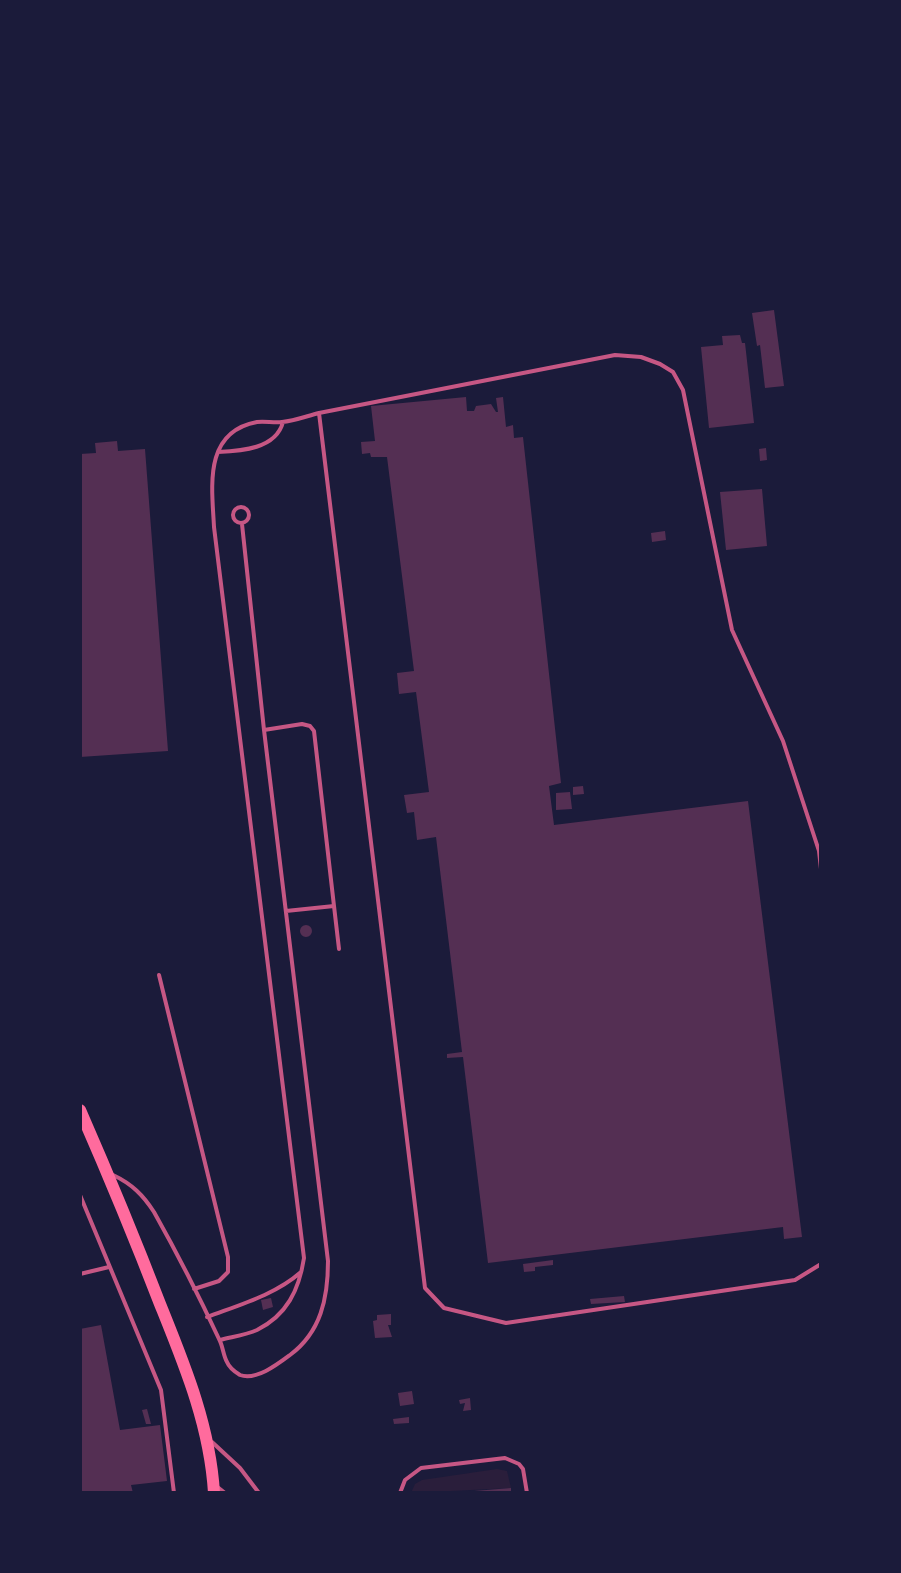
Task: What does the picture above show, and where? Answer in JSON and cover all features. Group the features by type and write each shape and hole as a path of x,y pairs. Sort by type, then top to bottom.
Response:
{"main road":[{"path":"80,1110 84,1127 107,1173 175,1341 207,1437 214,1488"}],"lane":[{"path":"220,1340 257,1330 277,1314 291,1301 300,1284 302,1271 302,1239 214,527 211,472 218,452 233,432 246,425 283,422 615,355 641,357 673,372 683,390 732,630 783,741 819,851 821,869"},
{"path":"319,413 425,1288 444,1308 506,1323 795,1280 821,1264"},
{"path":"218,452 237,451 270,441 277,436 283,422"},
{"path":"107,1173 131,1184 144,1197 220,1340 227,1364 234,1371 250,1376 261,1373 291,1354 306,1340 318,1322 326,1294 328,1261 242,524 249,516 248,511 241,507 236,509 233,516 242,524"},
{"path":"264,730 302,724 314,731 339,949"},
{"path":"286,911 334,906"},
{"path":"159,975 228,1257 228,1272 219,1281 194,1289"},
{"path":"80,1195 161,1390 174,1493"},
{"path":"80,1274 109,1267"},
{"path":"207,1317 265,1295 291,1281 302,1271"},
{"path":"207,1437 240,1468 259,1493"},
{"path":"400,1493 405,1480 421,1468 505,1458 523,1469 527,1493"},
{"path":"214,1488 225,1493"}],"shaded area":[{"path":"497,1469 507,1471 511,1488 411,1493 415,1484 422,1480"}],"building":[{"path":"774,310 784,386 765,388 760,345 757,346 752,313"},
{"path":"740,335 742,343 745,343 754,423 709,428 701,347 723,345 722,336"},
{"path":"466,397 467,411 491,404 498,412 496,398 503,397 506,427 513,425 514,438 523,437 561,783 549,786 554,825 748,801 802,1237 784,1239 783,1227 488,1263 463,1057 447,1058 447,1054 462,1052 436,837 417,840 414,812 407,813 404,795 429,792 416,692 399,694 397,673 414,671 387,457 362,454 361,442 375,441 371,406"},
{"path":"117,441 118,451 145,449 168,751 80,757 80,454 96,453 95,443"},
{"path":"766,448 767,460 760,461 759,449"},
{"path":"762,489 767,546 726,550 720,492"},
{"path":"665,531 666,540 652,542 651,533"},
{"path":"583,786 584,794 573,795 573,787"},
{"path":"570,792 572,809 556,810 556,793"},
{"path":"301,926 311,926 311,936 301,936"},
{"path":"553,1260 553,1265 524,1272 523,1264"},
{"path":"624,1296 625,1302 591,1304 590,1299"},
{"path":"271,1298 273,1307 263,1310 261,1300"},
{"path":"391,1314 391,1325 388,1325 392,1337 375,1338 373,1321 377,1320 377,1315"},
{"path":"101,1325 120,1430 160,1425 167,1481 131,1485 133,1493 80,1493 80,1329"},
{"path":"412,1391 414,1404 400,1406 398,1393"},
{"path":"470,1398 471,1410 463,1411 465,1403 460,1404 459,1400"},
{"path":"147,1409 151,1424 146,1424 142,1410"},
{"path":"409,1417 409,1423 394,1424 393,1419"},
{"path":"511,1488 511,1493 474,1493 474,1491"}]}
